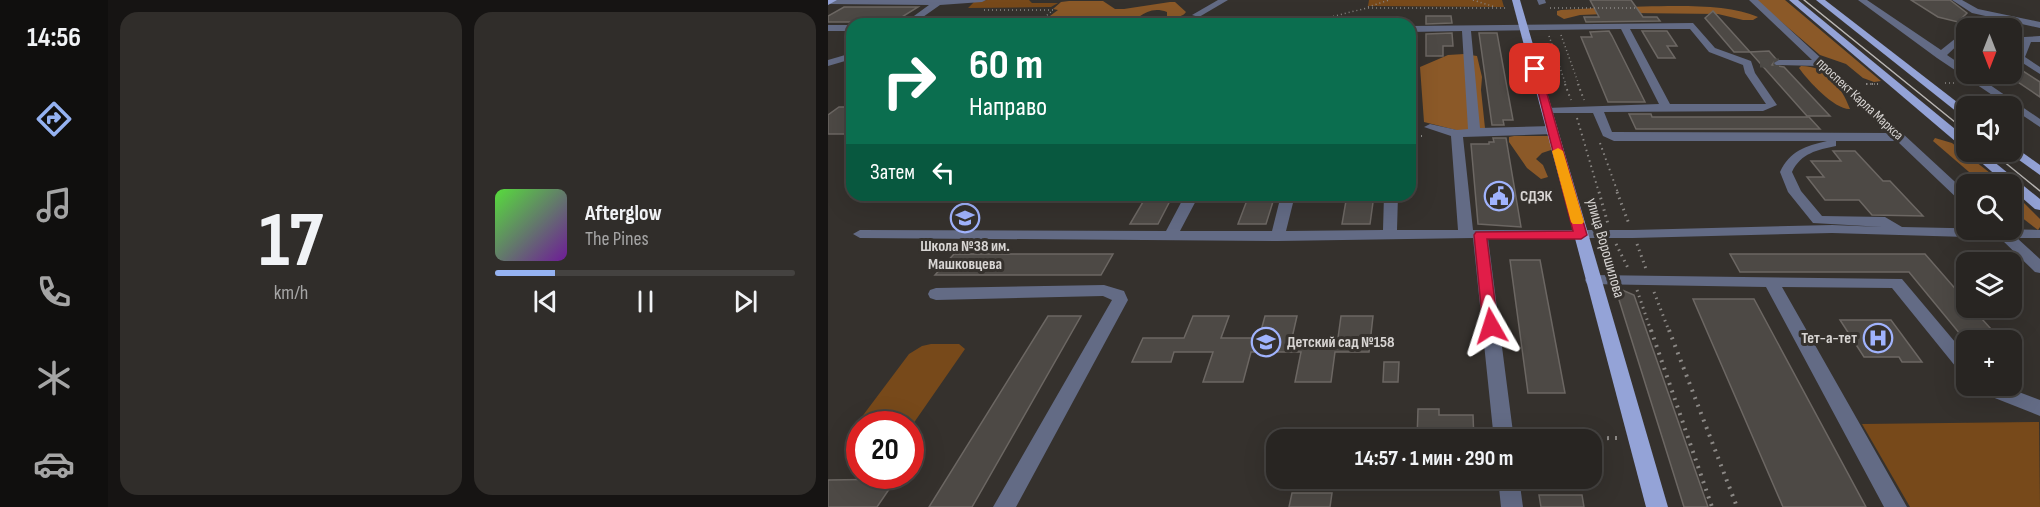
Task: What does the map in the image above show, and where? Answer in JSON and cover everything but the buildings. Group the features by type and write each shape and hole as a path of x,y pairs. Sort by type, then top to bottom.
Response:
{"main road":[{"name":"проспект Карла Маркса","path":"1793,0 1956,136"},
{"path":"1820,0 1956,106"},
{"name":"улица Ворошилова","path":"1517,4 1657,507"},
{"path":"2022,157 2040,171"},
{"path":"1987,162 2040,206"}],"street":[{"path":"830,2 938,3 981,0"},
{"path":"1196,15 1224,0"},
{"name":"проспект Карла Маркса","path":"1753,0 1956,189"},
{"path":"1862,0 2040,124"},
{"path":"1956,0 1973,10 2040,25"},
{"path":"915,18 938,3"},
{"path":"1981,18 1986,13"},
{"path":"1624,26 1666,107"},
{"path":"1416,29 1693,26 1712,50 1748,63 1760,63"},
{"path":"828,28 846,28"},
{"path":"1466,29 1474,132"},
{"path":"2040,39 2027,39 2020,57 2040,71"},
{"path":"1920,41 1935,46 1953,47"},
{"path":"1940,56 1956,44"},
{"path":"828,63 846,58"},
{"path":"1546,111 1666,107 1771,107 1771,103 1750,73 1748,63"},
{"path":"1779,63 1821,63"},
{"path":"1593,111 1607,134 1614,137 1901,137"},
{"path":"1430,127 1457,134 1552,130"},
{"path":"1457,134 1502,429"},
{"path":"1864,137 1801,151 1789,163 1787,178 1818,220 1885,220 1899,232"},
{"path":"1170,236 1189,201"},
{"path":"1278,236 1287,201"},
{"path":"1390,234 1391,201"},
{"path":"860,234 1581,235 1832,229 1956,234"},
{"path":"2022,233 2040,234"},
{"path":"2010,240 2040,268"},
{"path":"1593,280 1896,283 1956,355"},
{"path":"1771,282 1896,507"},
{"path":"936,294 1104,290 1118,295 1120,300 1004,507"},
{"path":"2009,396 2040,408"},
{"path":"1510,489 1512,507"}],"path":[{"path":"1326,18 1389,0"},
{"path":"1473,0 1499,8"},
{"path":"1544,1 1551,8 1593,111"},
{"path":"1367,8 1499,8 1517,4"},
{"path":"1638,8 1539,8 1575,111 1611,234 1642,280 1737,507"},
{"path":"1598,137 1633,234 1642,280 1712,507"},
{"path":"1602,438 1637,437"}],"shaded area":[{"path":"987,0 1058,3 1051,7 968,8 974,2"},
{"path":"1369,0 1502,0 1504,7 1368,6"},
{"path":"1756,0 1785,0 1881,81 1874,82 1863,78 1846,64 1820,55"},
{"path":"1103,1 1115,9 1124,9 1175,2 1186,12 1175,17 1167,17 1167,12 1153,10 1137,18 1047,18 1058,10 1053,9 1061,2"},
{"path":"1615,7 1708,7 1743,12 1758,17 1753,20 1743,20 1718,14 1630,13 1580,15 1564,19 1557,15 1557,11 1561,10"},
{"path":"1448,55 1477,56 1482,77 1485,128 1460,131 1424,122 1420,67"},
{"path":"1801,66 1819,70 1832,79 1850,109 1837,105 1822,94 1803,74 1799,68"},
{"path":"1551,136 1554,149 1542,153 1536,159 1543,165 1548,177 1541,179 1527,168 1509,142 1509,137"},
{"path":"1935,138 1956,146 1956,161 1933,141"},
{"path":"1957,162 1976,162 1991,174 1971,174"},
{"path":"2022,201 2040,219 2038,230 2022,218"},
{"path":"959,344 965,349 922,411 866,411 909,354 922,346"},
{"path":"2039,422 2040,507 1910,507 1862,424"}],"tunnel":[{"path":"1760,63 1779,63"}],"tram line":[{"path":"1804,0 1956,123"},
{"path":"2004,162 2040,191"}],"slow traffic":[{"path":"1558,151 1577,222"}],"place":[{"name":"СДЭК","path":"1499,196"},
{"name":"Школа №38 им. Машковцева","path":"965,218"},
{"name":"Тет-а-тет","path":"1878,338"},
{"name":"Детский сад №158","path":"1266,342"}],"route":[{"path":"1491,326 1480,235 1581,235 1535,69"}]}
